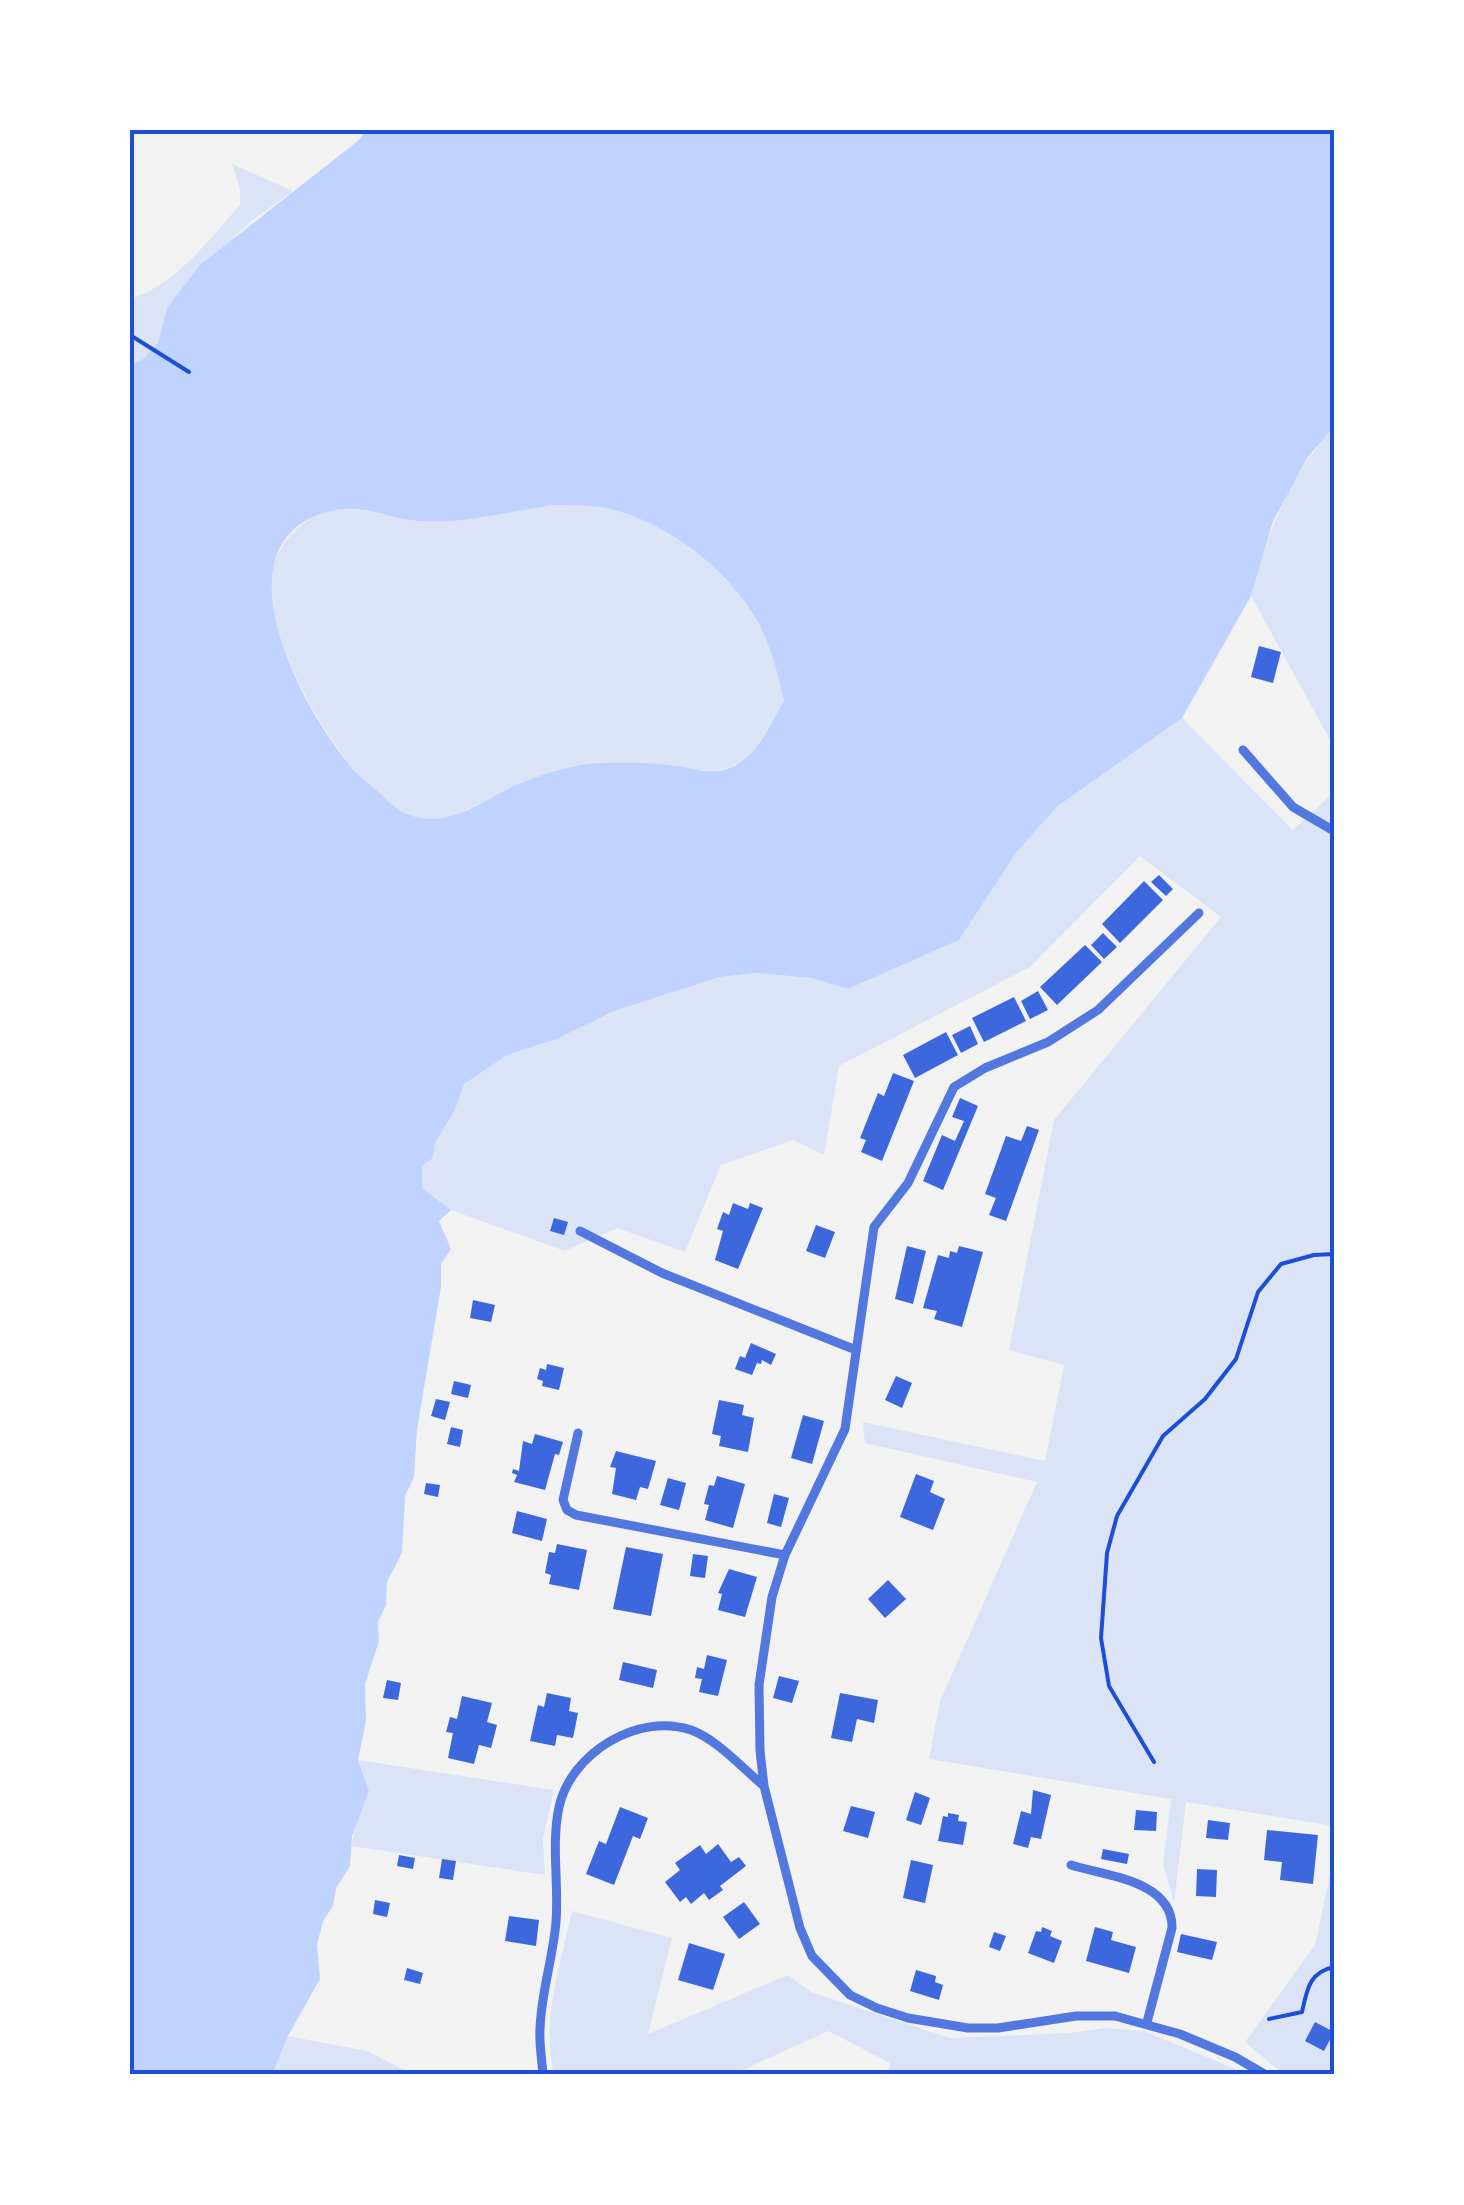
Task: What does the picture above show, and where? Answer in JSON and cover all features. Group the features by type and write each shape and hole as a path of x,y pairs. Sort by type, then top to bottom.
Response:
{"street":[{"path":"1243,750 1293,807 1334,831"},
{"path":"1198,913 1122,990 1087,1018 1048,1042 985,1068 954,1087 908,1183 874,1227 846,1429 785,1555 772,1597 759,1685 760,1752 764,1786 800,1928 812,1956 850,1995 908,2018 968,2028 998,2028 1076,2016 1114,2016 1147,2022 1235,2057 1266,2075"},
{"path":"580,1231 662,1274 856,1350"},
{"path":"578,1433 563,1500 567,1510 785,1555"},
{"path":"543,2075 540,2028 556,1924 556,1828 560,1803 572,1775 595,1752 619,1736 647,1726 671,1726 694,1731 764,1786"},
{"path":"1071,1865 1149,1889 1164,1899 1172,1914 1172,1928 1147,2022"}],"path":[{"path":"130,335 189,372"},
{"path":"1154,1762 1110,1686 1102,1638 1106,1553 1117,1516 1162,1436 1204,1399 1236,1360 1258,1292 1281,1264 1334,1254"},
{"path":"1269,2020 1302,2012 1313,1976 1334,1966"}],"shaded area":[{"path":"232,164 293,191 246,225 167,308 158,343 143,359 130,365 130,299 177,272 240,205 240,189"},
{"path":"1334,427 1334,747 1251,596 1291,487"},
{"path":"554,505 600,507 624,513 669,534 710,564 744,602 762,631 784,702 753,751 731,767 479,804 436,819 421,819 396,809 347,761 324,728 288,658 276,626 269,587 281,549 308,520 334,510 425,520"},
{"path":"1182,718 1293,830 1334,792 1334,1826 1186,1802 1174,1903 1163,1864 1171,1799 929,1759 940,1701 1037,1482 865,1443 863,1422 1045,1461 1064,1365 1009,1350 1054,1120 1221,917 1140,856 1030,967 839,1066 824,1155 793,1140 721,1165 685,1252 617,1228 565,1251 451,1210 422,1188 422,1166 433,1158 435,1143 455,1110 464,1083 507,1055 557,1039 614,1011 720,977 756,973 811,978 848,989 959,940 1018,850 1058,806"},
{"path":"358,1760 554,1790 543,1839 545,1875 351,1846 369,1791"},
{"path":"1334,1856 1334,2075 1284,2075 1245,2042 1315,1945"},
{"path":"572,1911 672,1938 648,2034 788,1975 811,1992 950,2038 1105,2028 1144,2031 1250,2075 887,2075 890,2063 828,2031 732,2075 554,2075 551,2013"},
{"path":"288,2036 367,2051 414,2075 272,2075"}],"water":[{"path":"366,130 1334,130 1334,427 1308,457 1273,521 1251,596 1182,718 1058,806 1018,850 959,940 848,989 811,978 756,973 720,977 614,1011 557,1039 507,1055 464,1084 455,1110 435,1143 433,1158 422,1166 422,1188 451,1210 439,1221 451,1249 441,1264 441,1287 417,1429 414,1477 405,1496 402,1553 387,1582 386,1605 378,1622 379,1641 365,1684 366,1721 358,1760 369,1791 352,1836 350,1866 323,1921 317,1945 320,1979 288,2036 272,2075 130,2075 130,365 143,359 158,343 167,308 200,265 359,140","holes":["554,505 600,507 624,513 669,534 710,564 757,621 770,650 784,701 757,746 727,769 587,764 536,777 448,817 421,818 403,812 353,769 311,708 279,632 272,594 275,560 291,532 323,513 337,510 361,509 436,521"]}],"building":[{"path":"1259,646 1281,652 1273,683 1251,677"},
{"path":"1159,875 1173,889 1166,896 1151,882"},
{"path":"1144,881 1163,900 1120,943 1102,924"},
{"path":"1103,933 1117,947 1104,959 1091,945"},
{"path":"1085,945 1102,962 1057,1005 1040,987"},
{"path":"1038,991 1048,1010 1030,1019 1021,1001"},
{"path":"1014,997 1026,1021 984,1042 972,1018"},
{"path":"970,1026 978,1044 961,1053 952,1035"},
{"path":"946,1032 958,1055 915,1078 903,1055"},
{"path":"893,1073 914,1081 882,1161 861,1152 866,1140 860,1138 878,1093 884,1096"},
{"path":"960,1098 978,1106 943,1190 923,1181 942,1135 955,1141 964,1121 952,1117"},
{"path":"1027,1126 1039,1130 1006,1221 989,1215 996,1198 985,1194 1006,1136 1021,1141"},
{"path":"733,1203 748,1209 750,1203 763,1208 738,1269 715,1260 723,1231 717,1229 723,1212 729,1215"},
{"path":"554,1218 568,1222 564,1235 550,1231"},
{"path":"816,1225 835,1232 825,1258 806,1251"},
{"path":"907,1246 926,1251 913,1304 895,1299"},
{"path":"959,1246 983,1252 962,1327 934,1319 937,1311 923,1308 938,1255 949,1258 950,1251 957,1253"},
{"path":"473,1300 495,1305 491,1322 470,1318"},
{"path":"751,1343 776,1354 771,1365 762,1360 757,1363 752,1375 735,1369"},
{"path":"547,1364 564,1368 559,1390 542,1386 543,1381 537,1379 540,1368 546,1370"},
{"path":"896,1376 912,1383 902,1408 885,1400"},
{"path":"454,1381 471,1385 468,1398 451,1394"},
{"path":"436,1399 450,1402 445,1420 431,1416"},
{"path":"719,1400 744,1405 742,1415 754,1418 748,1452 719,1446 721,1436 712,1434"},
{"path":"803,1415 824,1421 812,1464 791,1458"},
{"path":"451,1427 463,1430 460,1447 447,1444"},
{"path":"535,1434 563,1442 559,1455 555,1454 545,1490 514,1482 517,1475 512,1473 513,1469 519,1471 523,1441 532,1444"},
{"path":"616,1451 656,1461 648,1489 640,1487 636,1500 612,1494 616,1468 610,1467"},
{"path":"916,1474 934,1481 930,1492 945,1499 933,1530 900,1517"},
{"path":"717,1476 745,1484 733,1528 705,1520 709,1485 714,1486"},
{"path":"668,1478 686,1483 679,1510 660,1505"},
{"path":"426,1483 440,1485 438,1497 424,1494"},
{"path":"774,1494 789,1498 781,1527 767,1523"},
{"path":"517,1511 547,1519 542,1541 512,1533"},
{"path":"557,1544 587,1550 579,1590 549,1584 551,1575 545,1573 549,1552 555,1553"},
{"path":"626,1547 663,1554 651,1616 613,1609"},
{"path":"693,1554 708,1556 705,1578 690,1576"},
{"path":"729,1569 757,1577 745,1617 718,1610 722,1594 718,1593"},
{"path":"888,1580 906,1599 885,1618 868,1599"},
{"path":"707,1655 727,1660 718,1696 699,1692 702,1679 695,1678 697,1667 704,1669"},
{"path":"623,1662 657,1670 653,1688 619,1680"},
{"path":"779,1676 799,1681 792,1703 773,1698"},
{"path":"387,1680 401,1683 398,1700 383,1698"},
{"path":"547,1693 571,1698 569,1711 578,1713 573,1738 557,1735 555,1746 530,1741 538,1705 544,1707"},
{"path":"840,1693 878,1700 874,1723 857,1719 852,1742 831,1738"},
{"path":"462,1696 492,1703 487,1722 497,1725 491,1748 479,1745 474,1764 448,1758 453,1733 446,1732 450,1717 457,1719"},
{"path":"1033,1790 1051,1795 1041,1839 1031,1837 1028,1848 1013,1844 1021,1811 1031,1814"},
{"path":"915,1792 930,1798 921,1825 906,1820"},
{"path":"851,1806 875,1812 868,1838 843,1831"},
{"path":"620,1807 648,1818 640,1839 633,1836 614,1885 586,1874 599,1841 606,1844"},
{"path":"1136,1810 1157,1812 1156,1831 1134,1830"},
{"path":"948,1813 967,1822 963,1845 938,1841 943,1816 948,1817"},
{"path":"1208,1820 1230,1823 1228,1840 1206,1838"},
{"path":"1267,1830 1318,1835 1313,1884 1280,1880 1282,1862 1264,1860"},
{"path":"718,1844 731,1862 739,1857 746,1866 709,1900 704,1893 691,1904 686,1897 680,1902 665,1882 680,1870 675,1863 700,1845 706,1854"},
{"path":"1103,1849 1129,1854 1127,1864 1101,1859"},
{"path":"399,1855 415,1858 413,1869 397,1866"},
{"path":"442,1859 456,1861 453,1880 439,1878"},
{"path":"911,1860 933,1865 925,1903 903,1898"},
{"path":"1197,1869 1217,1870 1216,1897 1196,1896"},
{"path":"375,1900 390,1903 387,1917 373,1914"},
{"path":"744,1902 760,1924 739,1939 723,1917"},
{"path":"509,1916 539,1920 536,1946 505,1941"},
{"path":"1042,1927 1062,1941 1054,1963 1028,1953 1036,1931 1041,1932"},
{"path":"1095,1927 1113,1932 1111,1940 1136,1947 1129,1973 1086,1961"},
{"path":"994,1932 1006,1936 1000,1951 989,1947"},
{"path":"1181,1934 1217,1942 1212,1960 1177,1952"},
{"path":"689,1943 725,1954 713,1990 678,1980"},
{"path":"407,1968 423,1973 420,1984 404,1980"},
{"path":"916,1970 936,1976 935,1982 943,1985 939,2000 910,1991"},
{"path":"1315,2022 1334,2032 1324,2051 1305,2041"}]}
